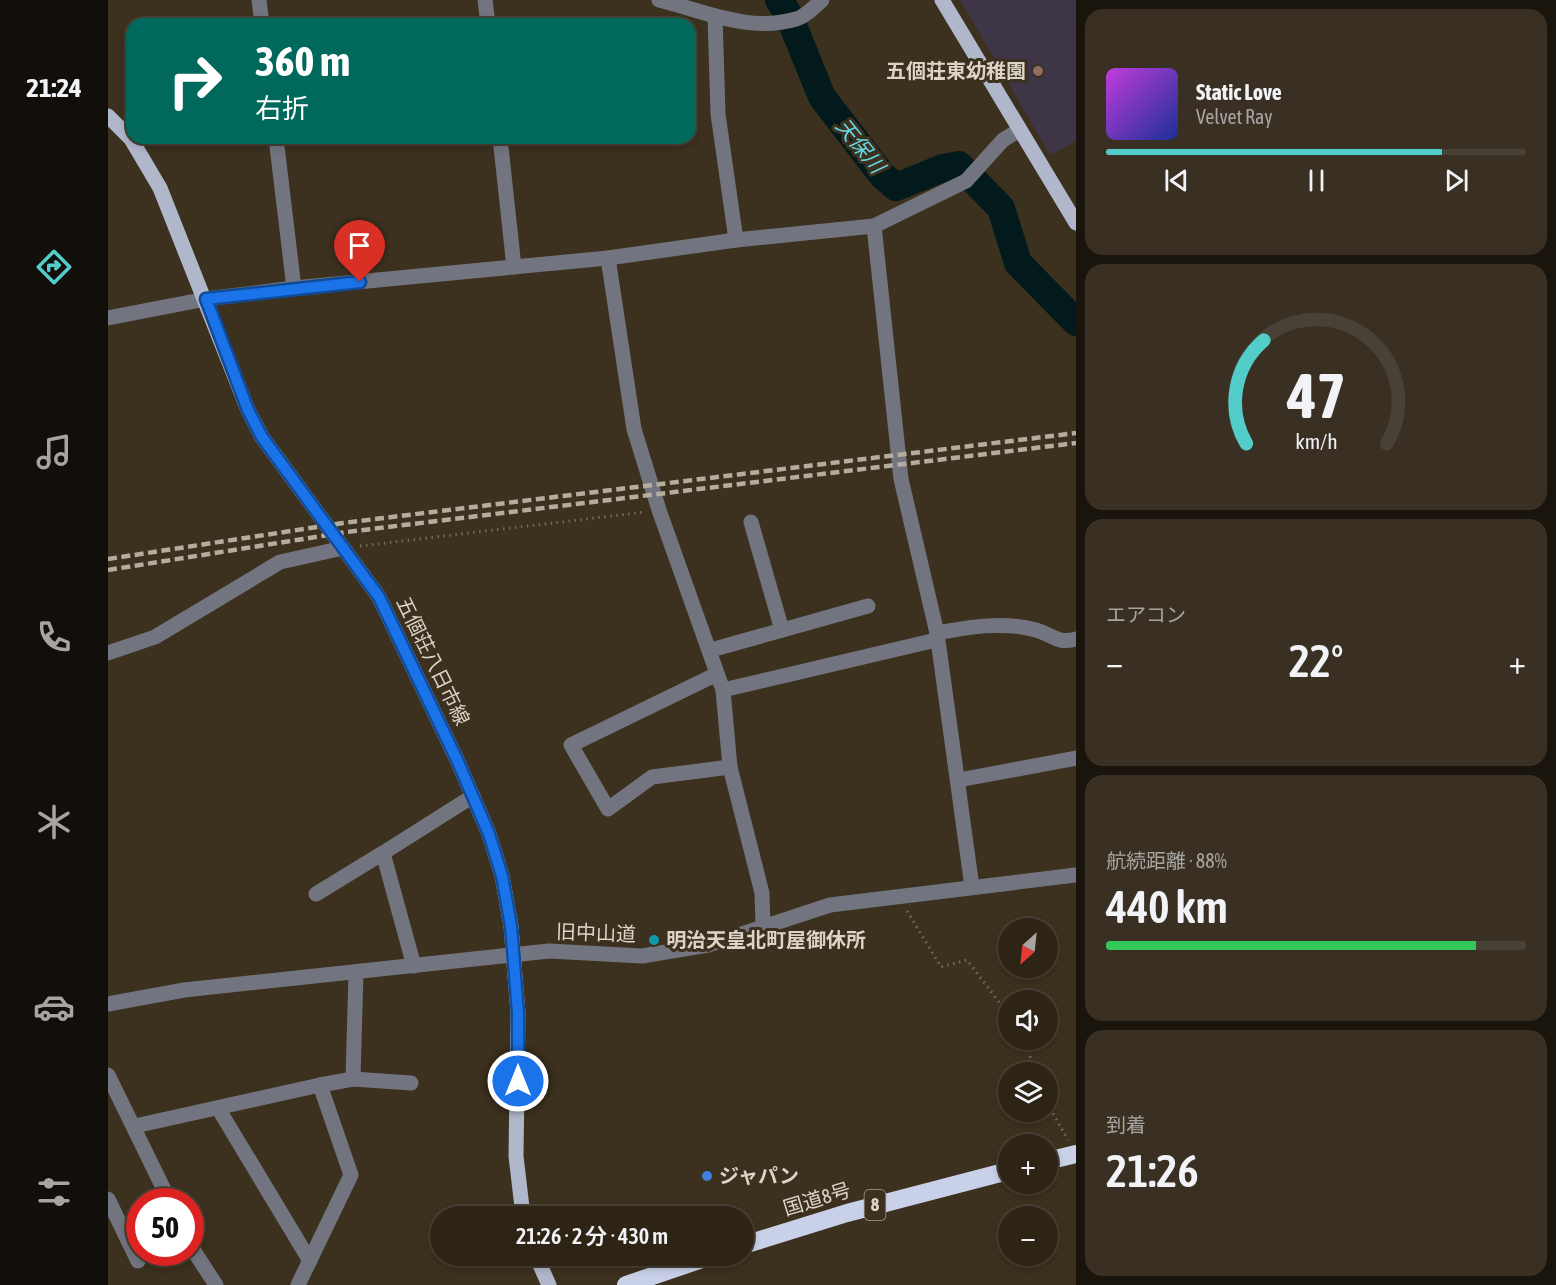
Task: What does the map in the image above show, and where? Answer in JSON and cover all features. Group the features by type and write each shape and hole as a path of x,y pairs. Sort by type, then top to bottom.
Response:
{"highway":[{"path":"1058,1158 1076,1154"},
{"name":"国道8号","path":"754,1242 847,1213 998,1174"},
{"path":"626,1285 682,1266"}],"main road":[{"path":"942,0 1018,131 1076,223"},
{"name":"五個荘八日市線","path":"108,116 126,134"},
{"name":"五個荘八日市線","path":"134,144 160,188 206,299 248,410 262,437 379,597 473,796 502,876 513,957 518,1013 516,1156 522,1206"},
{"path":"540,1266 549,1285"}],"street":[{"path":"259,0 261,18"},
{"path":"485,0 487,18"},
{"path":"668,1 715,16 760,25 798,19 822,0"},
{"path":"715,16 718,114 736,240"},
{"path":"108,318 206,299 294,288 608,258 736,240 874,226 966,182 1003,140 1018,131"},
{"path":"277,144 294,288"},
{"path":"501,144 514,267"},
{"path":"874,226 901,479 936,637 959,780 972,887"},
{"path":"608,258 634,429 659,510 723,690 730,767 762,893 764,924"},
{"path":"751,522 782,630"},
{"path":"108,653 155,638 280,562 343,548"},
{"path":"711,651 868,606"},
{"path":"723,690 981,624 1036,630 1063,643 1076,639"},
{"path":"717,674 571,745 608,809 652,777 730,767"},
{"path":"959,780 1076,758"},
{"path":"316,894 473,796"},
{"path":"383,853 414,966"},
{"name":"旧中山道","path":"108,1004 184,990 513,957 549,951 642,956 708,945 764,924 830,904 1076,874"},
{"path":"353,1079 356,973"},
{"path":"108,1075 164,1188"},
{"path":"135,1126 353,1079 411,1083"},
{"path":"298,1285 351,1175 320,1085"},
{"path":"218,1108 310,1261"},
{"path":"108,1199 126,1236"},
{"path":"204,1266 216,1285"}],"path":[{"path":"343,548 659,510"},
{"path":"902,896 911,921 940,967 967,960 998,1001"},
{"path":"1058,1122 1076,1154"}],"shaded area":[{"name":"五個荘東幼稚園","path":"960,0 1076,0 1076,141 1050,155"}],"waterway":[{"name":"天保川","path":"779,0 787,12"},
{"name":"天保川","path":"792,23 822,97 882,175 896,187 943,168 959,165 1001,208 1018,263 1076,322"}],"railway":[{"path":"108,559 343,523 1076,433"},
{"path":"108,570 347,532 1076,443"}],"place":[{"name":"五個荘東幼稚園","path":"1038,71"},
{"name":"明治天皇北町屋御休所","path":"654,940"},
{"name":"ジャパン","path":"707,1176"}],"route":[{"path":"360,282 206,299 248,410 262,437 379,597 458,762 489,834 502,876 511,926 518,1013 518,1081"}]}
